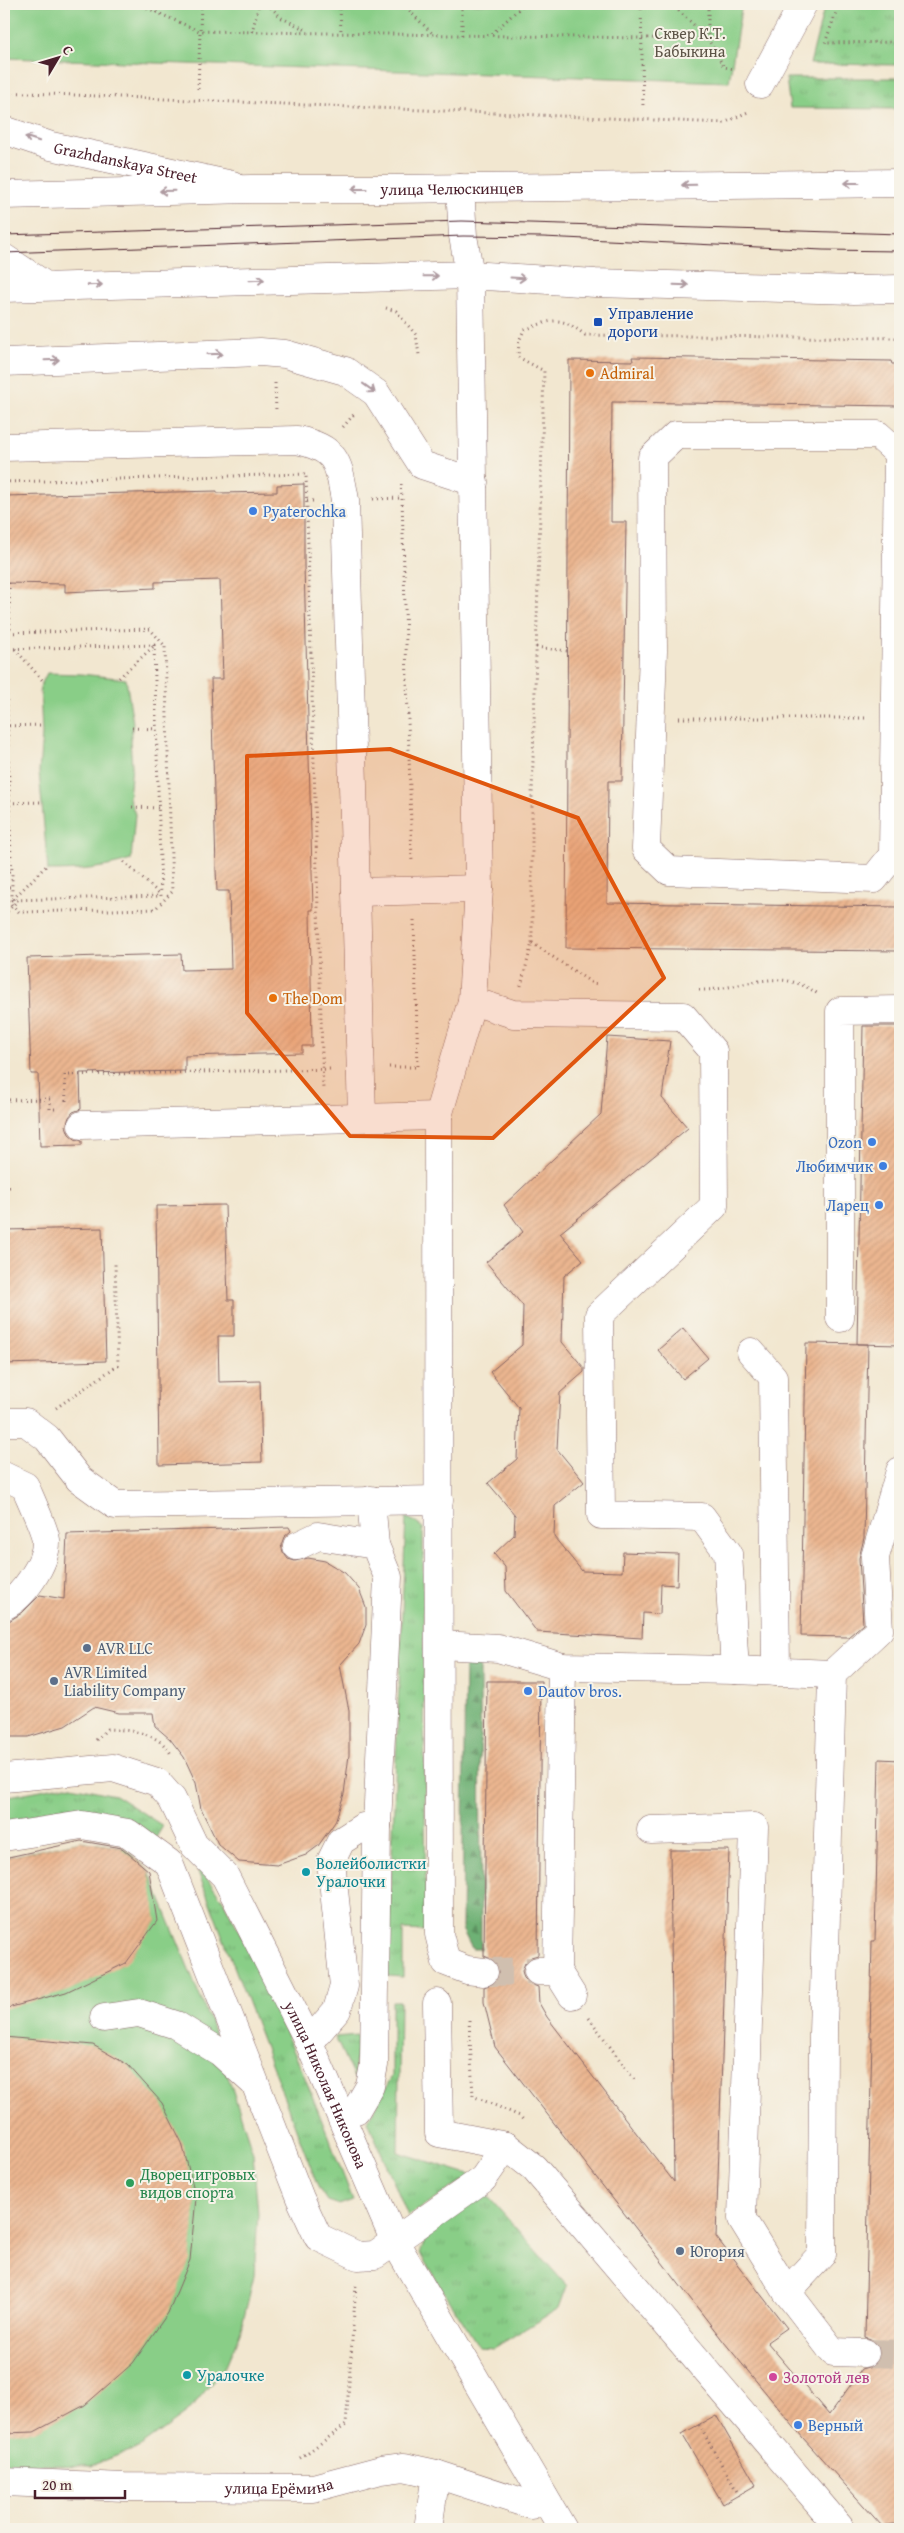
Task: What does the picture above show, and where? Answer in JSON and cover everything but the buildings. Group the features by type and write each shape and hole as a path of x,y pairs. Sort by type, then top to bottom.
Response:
{"street":[{"path":"749,77 803,4"},
{"name":"Grazhdanskaya Street","path":"4,130 51,146 251,188"},
{"name":"улица Челюскинцев","path":"4,194 251,188 460,188 900,183"},
{"path":"460,188 463,236 470,275 480,889 472,1001 438,1116 439,1934 446,1962 467,1970 484,1972"},
{"path":"4,258 46,286"},
{"path":"4,288 470,275 605,283 854,290 900,289"},
{"path":"4,362 260,352 285,354 320,362 345,371 376,393 422,465 474,482"},
{"path":"676,434 878,435 898,453 897,667 894,718 893,855 874,879 669,871 646,849 651,718 652,458 676,434"},
{"path":"4,447 297,440 317,444 334,459 340,474 345,500 362,1117"},
{"path":"356,892 480,889"},
{"path":"472,1001 513,1014 683,1016 714,1051 714,1206 599,1315 601,1516 702,1517 728,1553 735,1670"},
{"path":"840,1318 840,1011 900,1010"},
{"path":"82,1125 438,1116"},
{"path":"750,1352 773,1377 776,1672"},
{"path":"4,1422 26,1422 47,1438 79,1479 115,1505 439,1500"},
{"path":"439,1645 498,1648 562,1667 832,1674 879,1630 875,1557 900,1471"},
{"path":"4,1476 25,1486 46,1540 37,1571 16,1600 4,1606"},
{"path":"341,2113 356,2110 370,2086 374,2065 377,1826 388,1577 375,1545 371,1500"},
{"path":"297,1546 318,1536 375,1545"},
{"path":"562,1667 548,1971 572,1995"},
{"path":"787,2292 822,2254 823,2034 832,1674"},
{"name":"улица Николая Никонова","path":"4,1776 113,1768 157,1782 172,1799 194,1845 225,1876 307,2038 341,2113 395,2242 563,2529"},
{"path":"4,1837 82,1825 128,1833 169,1863 258,2086 300,2198 318,2237 358,2256 375,2255 483,2178 506,2146"},
{"path":"307,2038 318,2032 337,2010 344,1986 331,1861 342,1841 363,1826 377,1826"},
{"path":"651,1830 754,1827 742,2219 787,2292 833,2352 865,2353"},
{"path":"437,2003 439,2133 506,2146 534,2168 841,2529"},
{"path":"104,2018 139,2013 176,2025 220,2052 258,2086"},
{"name":"улица Ерёмина","path":"4,2482 124,2487 313,2488 381,2470 404,2467 436,2474 531,2505 544,2497"},
{"path":"428,2529 436,2474"}],"path":[{"path":"138,4 199,31 309,31 708,39"},
{"path":"198,89 201,4"},
{"path":"252,32 259,4"},
{"path":"268,4 282,18 309,31"},
{"path":"340,4 341,33"},
{"path":"402,4 433,34"},
{"path":"462,4 462,35"},
{"path":"491,35 524,4"},
{"path":"641,4 642,107"},
{"path":"671,4 708,39 724,67 749,77"},
{"path":"708,4 708,39"},
{"path":"839,4 825,44 900,42"},
{"path":"4,92 724,123 750,111"},
{"path":"513,1014 532,943 532,796 544,371 518,357 519,341 524,330 548,321 566,321 585,335 900,338"},
{"path":"6,496 5,482 306,474 324,1118"},
{"path":"9,583 10,633"},
{"path":"4,897 18,912 155,909 172,892 165,646 150,629 4,633 12,900"},
{"path":"5,649 154,645"},
{"path":"120,678 154,645"},
{"path":"154,645 161,896"},
{"path":"536,647 567,651"},
{"path":"15,649 43,681"},
{"path":"651,718 894,718"},
{"path":"6,726 42,725"},
{"path":"132,728 156,729"},
{"path":"4,803 42,802"},
{"path":"132,807 159,808"},
{"path":"4,847 11,847"},
{"path":"4,859 11,859"},
{"path":"124,862 161,896"},
{"path":"12,900 48,865"},
{"path":"4,871 12,871"},
{"path":"4,887 12,887"},
{"path":"12,900 161,896"},
{"path":"4,915 19,900"},
{"path":"532,943 592,983 607,986"},
{"path":"696,990 765,979 802,983 840,1011"},
{"path":"4,1100 50,1098 50,1109 66,1108 66,1075 77,1075"},
{"path":"4,1187 10,1187"},
{"path":"54,1410 118,1365 115,1263"},
{"path":"49,1403 59,1417"},
{"path":"572,1995 636,2082"},
{"path":"299,2459 346,2425 358,2256"},
{"path":"698,2425 738,2495"}],"highlighted area":[{"path":"390,749 578,818 664,978 493,1138 350,1136 247,1013 247,756"}],"green space":[{"name":"Сквер К.Т. Бабыкина","path":"4,4 747,4 741,10 729,82 4,58"},
{"path":"825,4 900,4 900,65 810,64"},
{"path":"786,78 900,78 900,109 790,108"},
{"path":"47,673 81,674 126,679 133,723 130,741 132,765 129,798 135,814 131,860 90,869 48,871 39,772 42,734 40,687"},
{"path":"406,1516 423,1528 426,1931 403,1930 403,1977 387,1976"},
{"path":"465,1653 480,1654 481,1949 472,1949 462,1929"},
{"path":"67,1785 115,1795 163,1826 152,1844 107,1816 69,1812 4,1826 4,1797"},
{"name":"Дворец игровых видов спорта","path":"81,1841 124,1848 149,1871 212,2026 253,2153 258,2214 254,2276 241,2330 227,2364 188,2412 138,2448 90,2466 4,2464 4,1858"},
{"path":"192,1856 224,1902 248,1948 302,2070 353,2200 339,2205 327,2201 319,2189"},
{"path":"392,2001 400,2001 398,2152 472,2175 408,2216 368,2121 392,2076"},
{"path":"358,2035 354,2078 335,2037"},
{"path":"484,2192 567,2286 559,2308 494,2348 479,2347 420,2254 433,2225"}],"tunnel":[{"path":"484,1972 538,1971"},
{"path":"865,2353 900,2354"}],"tram line":[{"path":"4,235 462,221 900,234"},
{"path":"4,253 463,236 543,237 823,250 900,251"}],"place":[{"name":"Управление дороги","path":"598,322"},
{"name":"Admiral","path":"590,373"},
{"name":"Pyaterochka","path":"253,511"},
{"name":"The Dom","path":"273,998"},
{"name":"Ozon","path":"872,1142"},
{"name":"Любимчик","path":"883,1166"},
{"name":"Ларец","path":"879,1205"},
{"name":"AVR LLC","path":"87,1648"},
{"name":"AVR Limited Liability Company","path":"54,1681"},
{"name":"Dautov bros.","path":"528,1691"},
{"name":"Волейболистки Уралочки","path":"306,1872"},
{"name":"Дворец игровых видов спорта","path":"130,2183"},
{"name":"Югория","path":"680,2251"},
{"name":"Уралочке","path":"187,2375"},
{"name":"Золотой лев","path":"773,2377"},
{"name":"Верный","path":"798,2425"}]}
